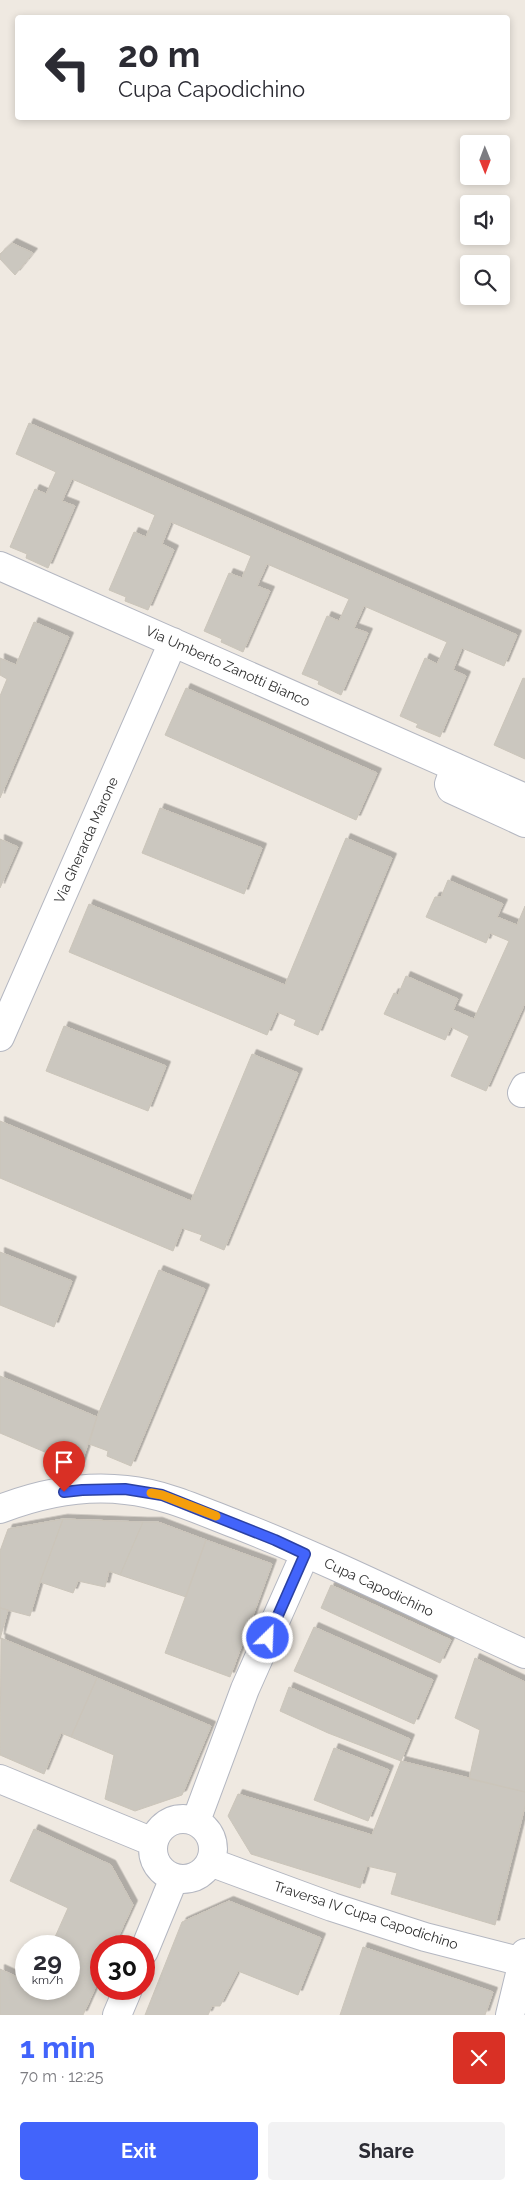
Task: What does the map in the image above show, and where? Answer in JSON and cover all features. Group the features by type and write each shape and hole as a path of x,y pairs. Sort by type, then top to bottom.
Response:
{"street":[{"name":"Via Umberto Zanotti Bianco","path":"0,566 525,798"},
{"name":"Via Gherarda Marone","path":"0,1038 173,642"},
{"path":"455,767 449,784 451,789 525,822"},
{"name":"Cupa Capodichino","path":"0,1509 47,1494 82,1490 125,1489 162,1495 275,1540 525,1654"},
{"path":"196,1821 245,1689 305,1554"},
{"path":"0,1779 153,1842"},
{"path":"188,1818 196,1821 204,1827 213,1843 210,1862 204,1871 195,1877 174,1878 159,1868 154,1860 153,1842 162,1826 169,1822 188,1818"},
{"name":"Traversa IV Cupa Capodichino","path":"210,1862 332,1907 425,1937 524,1957"},
{"path":"150,1935 174,1878"},
{"path":"510,2015 524,1957"},
{"path":"117,2015 123,2000"}],"building":[{"path":"12,243 33,253 15,275 0,259 0,254"},
{"path":"29,423 517,635 504,666 462,648 453,670 466,676 440,737 416,727 418,724 400,716 425,658 437,664 447,642 364,606 354,628 368,633 341,695 318,684 319,681 302,674 327,616 339,621 349,599 267,564 257,586 270,591 243,652 221,642 222,639 204,631 229,573 242,578 251,556 171,522 162,544 174,550 148,610 125,601 126,597 109,590 134,532 146,537 155,515 72,479 62,501 75,506 48,568 26,558 27,554 10,547 35,489 46,494 56,472 16,454"},
{"path":"34,622 69,637 0,798 0,696 7,679 0,675 0,658 16,665"},
{"path":"523,678 525,679 525,759 494,745"},
{"path":"186,688 377,773 356,820 165,735"},
{"path":"160,808 262,848 244,894 142,853"},
{"path":"346,838 392,858 318,1035 294,1025 296,1020 277,1012 267,1035 69,952 89,904 285,985"},
{"path":"0,839 18,847 0,888"},
{"path":"448,880 503,904 497,917 517,925 525,906 525,1003 486,1091 451,1076 469,1036 451,1027 445,1040 384,1014 394,993 398,995 406,976 458,999 453,1010 474,1019 509,941 490,933 486,943 426,917 435,897 441,897"},
{"path":"64,1026 166,1066 148,1111 46,1071"},
{"path":"252,1054 298,1073 224,1250 200,1240 202,1235 182,1228 173,1251 0,1178 0,1121 191,1201"},
{"path":"0,1252 72,1281 54,1327 0,1305"},
{"path":"159,1270 205,1289 131,1466 107,1456 108,1451 89,1444 97,1417"},
{"path":"0,1376 97,1417 80,1467 0,1433"},
{"path":"63,1519 30,1616 0,1608 0,1551 8,1529"},
{"path":"63,1519 143,1522 120,1575 109,1571 105,1587 78,1581 73,1593 40,1582"},
{"path":"143,1522 158,1522 206,1540 186,1597 120,1575"},
{"path":"206,1540 272,1564 230,1677 165,1653"},
{"path":"331,1585 451,1640 440,1663 321,1608"},
{"path":"0,1608 8,1610 0,1639"},
{"path":"314,1627 433,1680 414,1724 294,1671"},
{"path":"1,1638 97,1678 71,1737 61,1733 44,1774 0,1755"},
{"path":"475,1658 525,1682 525,1792 469,1779 480,1730 455,1718"},
{"path":"97,1678 211,1726 182,1795 135,1811 105,1799 114,1755 71,1737"},
{"path":"289,1687 410,1739 401,1761 328,1733 280,1711"},
{"path":"334,1748 389,1770 368,1821 314,1800"},
{"path":"401,1761 525,1792 525,1806 495,1925 391,1894 397,1873 367,1866 360,1888 251,1854 228,1816 238,1794 372,1835"},
{"path":"34,1829 111,1865 133,1905 119,1935 90,1935 90,1999 83,2015 0,2015 0,1969 15,1976 15,2000 80,2000 80,1935 56,1935 68,1908 10,1881"},
{"path":"229,1901 321,1938 298,1995 238,1971 220,2006 212,2006 208,2015 145,2015 151,2000 155,2000 155,1990 182,1922"},
{"path":"363,1947 493,1992 485,2015 340,2015"}],"slow traffic":[{"path":"151,1493 162,1495 216,1516"}],"route":[{"path":"64,1492 125,1489 162,1495 305,1554 268,1638"}]}
